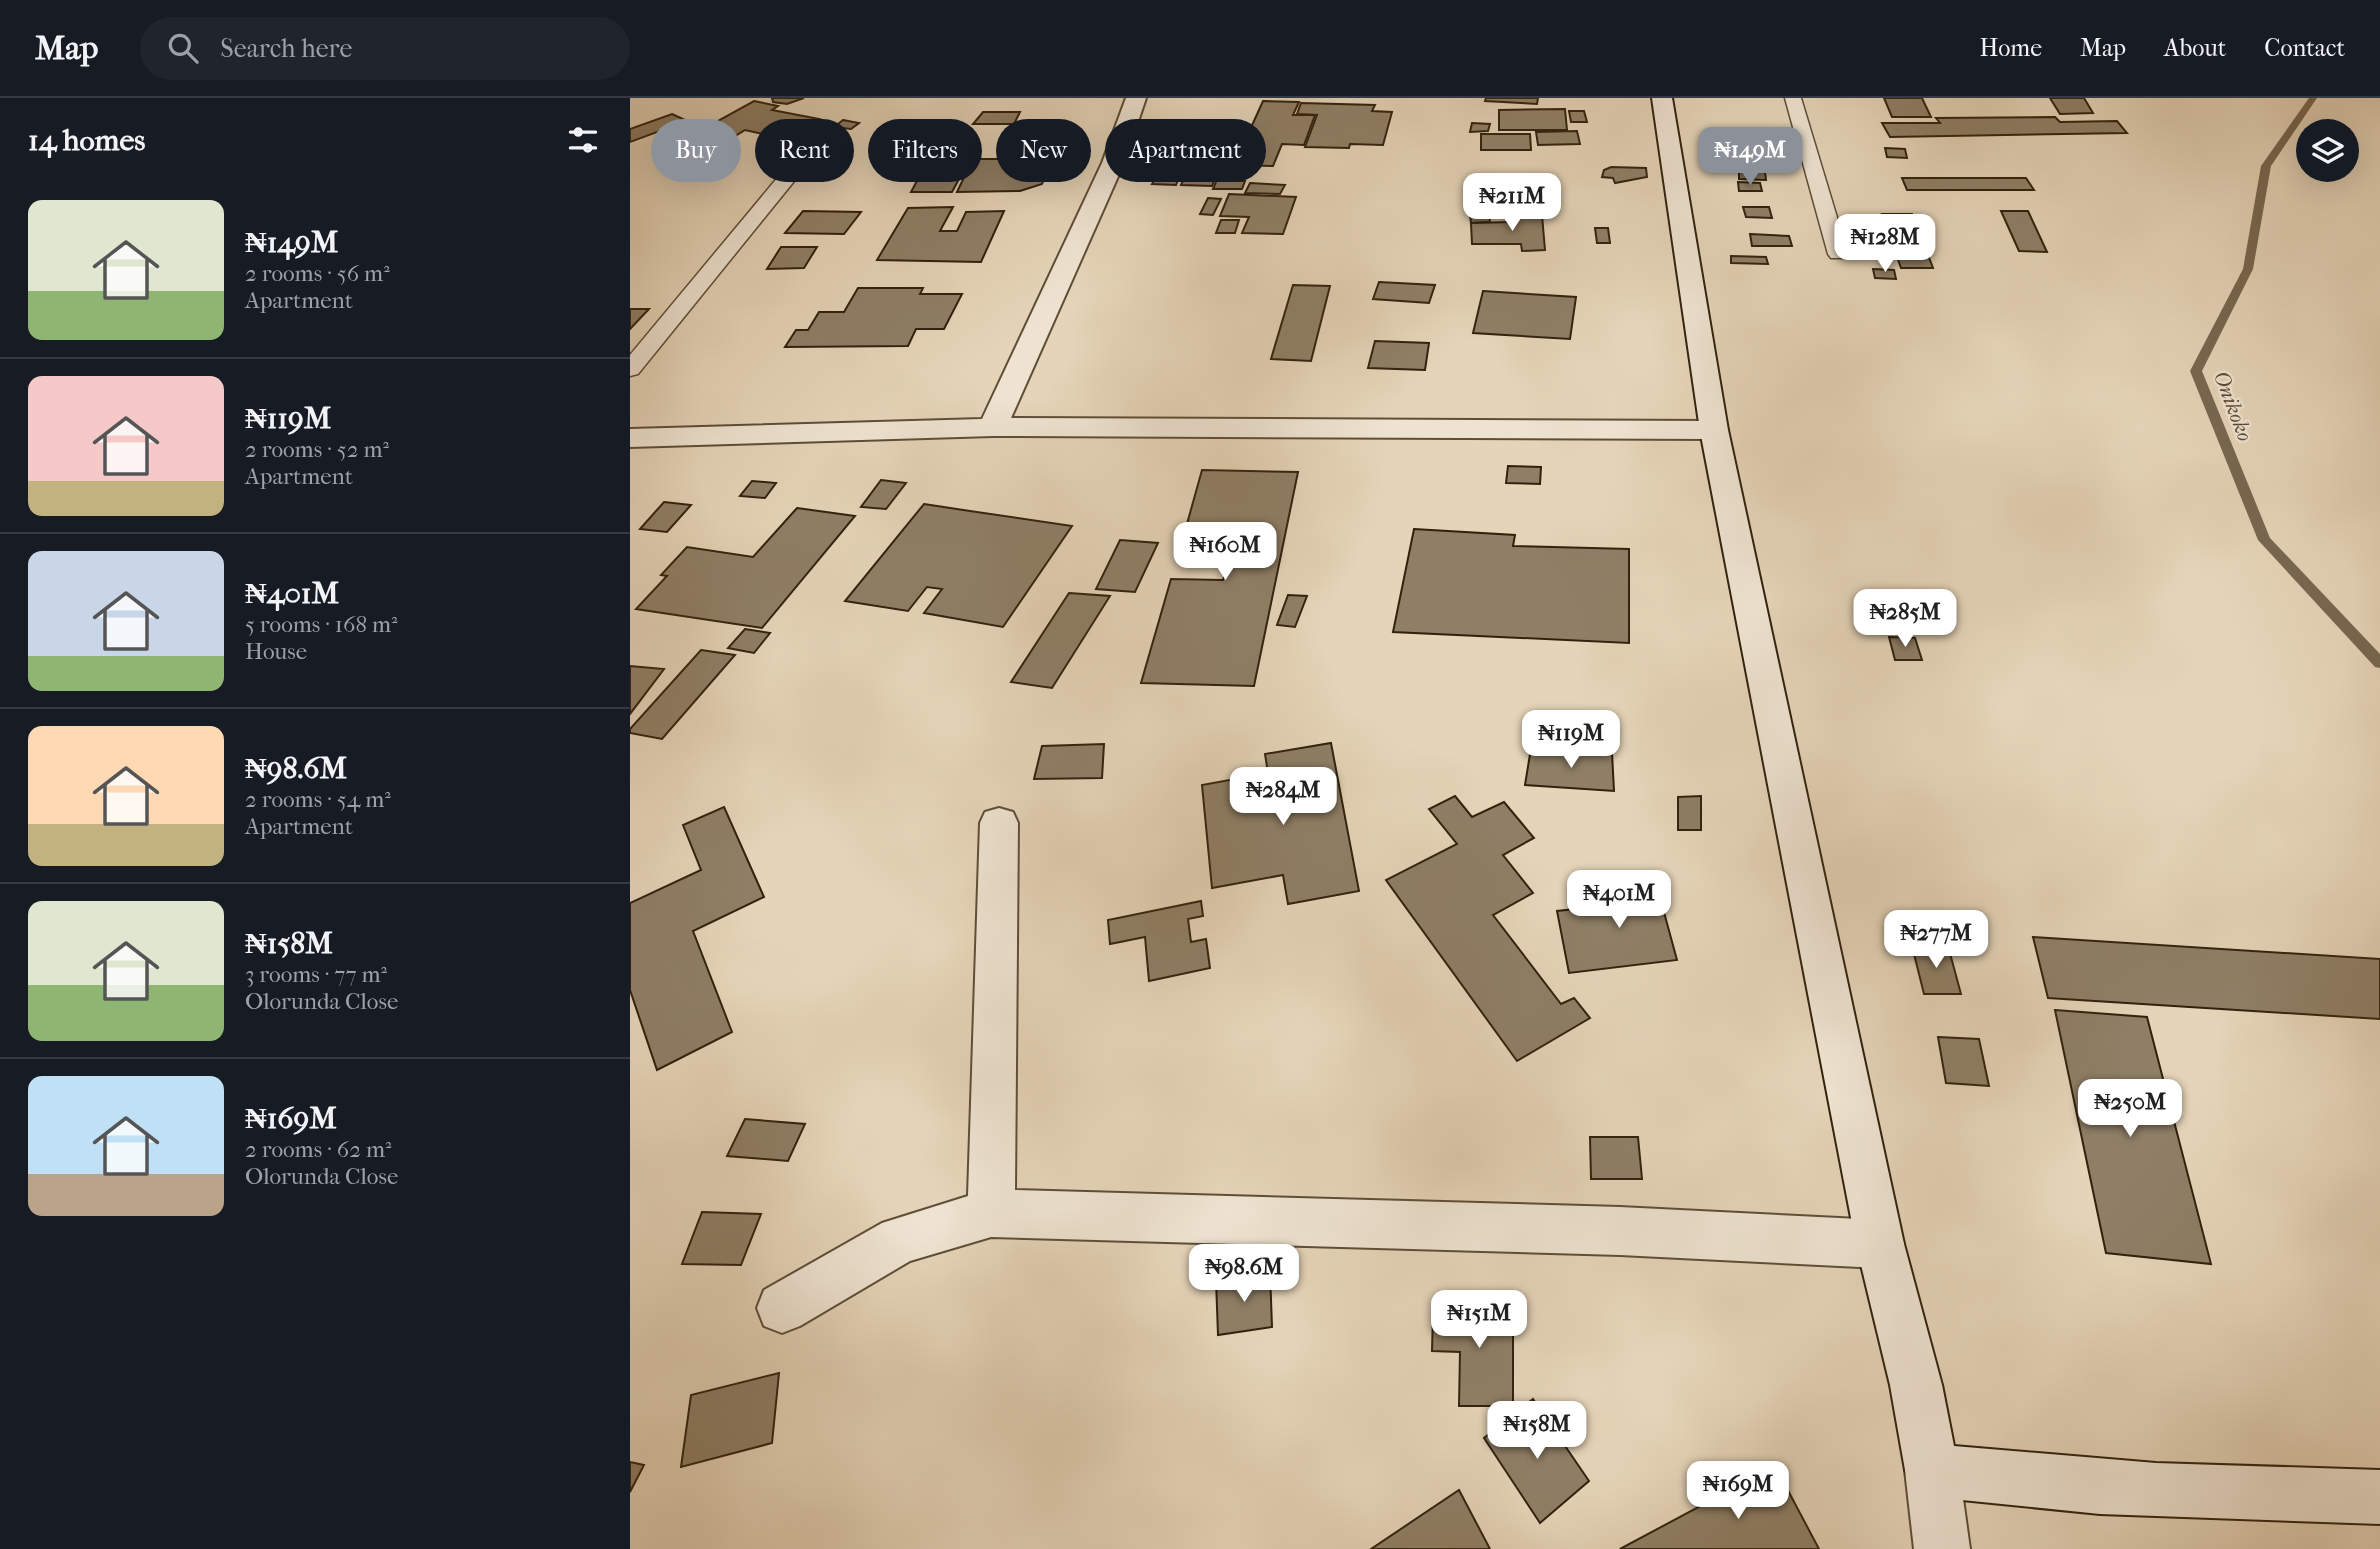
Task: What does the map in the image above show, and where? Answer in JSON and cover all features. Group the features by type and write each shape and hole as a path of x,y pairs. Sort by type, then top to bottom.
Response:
{"street":[{"path":"993,427 1113,163 1136,98"},
{"path":"1662,98 1714,430 1880,1244 1916,1385 1942,1549"},
{"path":"630,438 993,427 1714,430"},
{"path":"991,1213 999,823"},
{"path":"782,1307 899,1240 991,1213 1620,1231 1880,1244"},
{"path":"1931,1470 2019,1482 2106,1489 2380,1497"}],"lane":[{"path":"1793,98 1838,254"},
{"path":"630,369 784,182"}],"building":[{"path":"772,98 804,98 787,104 773,102"},
{"path":"1486,98 1538,98 1537,104 1485,101"},
{"path":"1884,98 1922,98 1931,117 1892,117"},
{"path":"2050,98 2084,98 2093,113 2060,114"},
{"path":"754,101 778,106 772,110 819,119 755,119 755,132 745,130 741,132 741,119 721,119"},
{"path":"1263,101 1299,102 1293,115 1315,115 1304,145 1282,144 1273,166 1266,166 1266,119 1255,119"},
{"path":"1301,103 1375,105 1372,111 1392,112 1383,145 1350,144 1349,148 1305,147 1317,115 1297,114"},
{"path":"1565,109 1567,130 1499,130 1499,110"},
{"path":"1569,111 1584,111 1587,122 1571,122"},
{"path":"983,112 1020,112 1016,119 996,119 996,124 982,124 982,119 977,119"},
{"path":"672,114 683,119 658,119"},
{"path":"2055,117 2060,122 2117,121 2127,133 1890,137 1882,123 1940,123 1936,118"},
{"path":"651,122 651,134 630,142 630,129"},
{"path":"1472,123 1490,124 1488,131 1470,132"},
{"path":"1577,131 1580,144 1538,145 1536,132"},
{"path":"1481,134 1530,134 1531,150 1481,150"},
{"path":"1733,142 1751,143 1752,157 1734,156"},
{"path":"1885,148 1905,149 1907,158 1887,157"},
{"path":"982,159 996,159 996,182 1043,182 1020,191 957,192 962,182 982,182"},
{"path":"1611,167 1646,168 1647,177 1615,183 1613,178 1602,177 1604,170"},
{"path":"1739,171 1765,172 1766,180 1739,179"},
{"path":"1902,178 2026,178 2034,190 1907,190"},
{"path":"916,182 957,182 952,192 911,192"},
{"path":"1153,182 1177,182 1176,185 1152,184"},
{"path":"1182,182 1214,182 1212,186 1181,185"},
{"path":"1216,182 1245,182 1242,189 1213,189"},
{"path":"1738,182 1760,183 1762,191 1739,191"},
{"path":"1250,183 1285,185 1280,194 1245,193"},
{"path":"1229,194 1296,197 1283,234 1242,233 1249,217 1220,216"},
{"path":"1208,198 1221,199 1213,215 1200,214"},
{"path":"1479,198 1500,198 1501,208 1479,209"},
{"path":"1510,199 1538,199 1542,214 1510,214"},
{"path":"953,207 940,231 957,231 966,212 1004,211 981,262 877,260 908,208"},
{"path":"1743,207 1769,207 1772,218 1746,217"},
{"path":"803,211 861,212 844,234 785,233"},
{"path":"2001,211 2028,211 2047,252 2019,251"},
{"path":"1489,214 1490,222 1471,223 1470,215"},
{"path":"1882,214 1912,214 1933,268 1901,268"},
{"path":"1511,215 1542,215 1545,250 1522,251 1521,244 1472,244 1471,223 1511,222"},
{"path":"1221,220 1239,220 1235,233 1216,233"},
{"path":"1595,228 1608,228 1610,243 1597,243"},
{"path":"1750,234 1789,236 1792,246 1752,246"},
{"path":"1847,246 1874,250 1872,257 1845,254"},
{"path":"781,247 817,247 804,268 767,269"},
{"path":"1731,256 1766,257 1768,264 1731,263"},
{"path":"1873,269 1894,270 1896,279 1875,278"},
{"path":"1379,282 1435,285 1429,303 1373,299"},
{"path":"1293,285 1330,286 1311,361 1271,359"},
{"path":"858,288 923,288 920,294 962,294 944,329 916,329 908,346 785,347 796,330 808,330 819,312 844,312"},
{"path":"1483,291 1576,297 1570,339 1473,333"},
{"path":"630,309 649,309 630,329"},
{"path":"1375,341 1429,343 1425,370 1368,368"},
{"path":"1508,466 1541,467 1540,484 1506,483"},
{"path":"1202,470 1298,472 1254,686 1141,683 1171,579 1223,580 1231,550 1180,549"},
{"path":"881,480 906,483 886,509 861,507"},
{"path":"752,481 776,483 765,498 740,496"},
{"path":"664,502 691,505 667,532 640,529"},
{"path":"924,504 1072,526 1003,627 924,613 942,589 927,587 908,611 845,601"},
{"path":"797,508 855,516 762,628 636,609 667,576 661,575 687,547 753,557"},
{"path":"1414,529 1515,535 1513,546 1629,549 1629,643 1393,632"},
{"path":"1120,540 1158,543 1135,592 1096,589"},
{"path":"1069,593 1110,596 1052,688 1011,682"},
{"path":"1288,595 1307,596 1295,627 1277,625"},
{"path":"745,629 770,633 754,653 728,648"},
{"path":"1889,637 1915,638 1922,660 1895,660"},
{"path":"701,650 735,655 662,739 630,733 630,729"},
{"path":"630,666 664,669 630,714"},
{"path":"1331,743 1359,891 1288,904 1283,875 1212,888 1202,785 1268,773 1265,754"},
{"path":"1104,744 1102,778 1034,779 1042,746"},
{"path":"1531,748 1612,753 1614,791 1525,785"},
{"path":"1455,796 1472,817 1504,802 1534,838 1503,855 1533,893 1493,915 1561,1004 1574,998 1590,1018 1517,1061 1386,880 1457,844 1429,809"},
{"path":"1701,796 1701,830 1678,830 1678,797"},
{"path":"724,807 764,897 693,931 732,1032 657,1070 630,990 630,903 701,870 683,825"},
{"path":"1653,872 1677,960 1569,973 1557,911 1623,904 1617,876"},
{"path":"1201,901 1203,916 1188,919 1191,942 1206,939 1210,968 1149,981 1145,937 1110,944 1108,920"},
{"path":"2033,937 2380,959 2380,1019 2048,998"},
{"path":"1912,946 1948,946 1961,994 1924,994"},
{"path":"2055,1010 2147,1017 2211,1264 2106,1253"},
{"path":"1938,1037 1979,1039 1989,1086 1946,1083"},
{"path":"745,1119 805,1124 788,1161 727,1156"},
{"path":"1590,1137 1638,1137 1642,1179 1591,1179"},
{"path":"702,1212 761,1214 741,1265 682,1264"},
{"path":"1270,1272 1272,1327 1218,1335 1216,1280"},
{"path":"1448,1301 1513,1302 1513,1406 1459,1406 1460,1352 1432,1351 1433,1314 1447,1314"},
{"path":"779,1373 772,1443 681,1467 691,1395"},
{"path":"1533,1399 1589,1481 1540,1523 1484,1438"},
{"path":"630,1462 644,1465 630,1492"},
{"path":"1775,1466 1819,1549 1620,1549"},
{"path":"1459,1490 1490,1549 1371,1549"}],"waterway":[{"name":"Onikoko","path":"2313,98 2266,166 2248,269 2196,371 2264,540 2380,663"}]}
